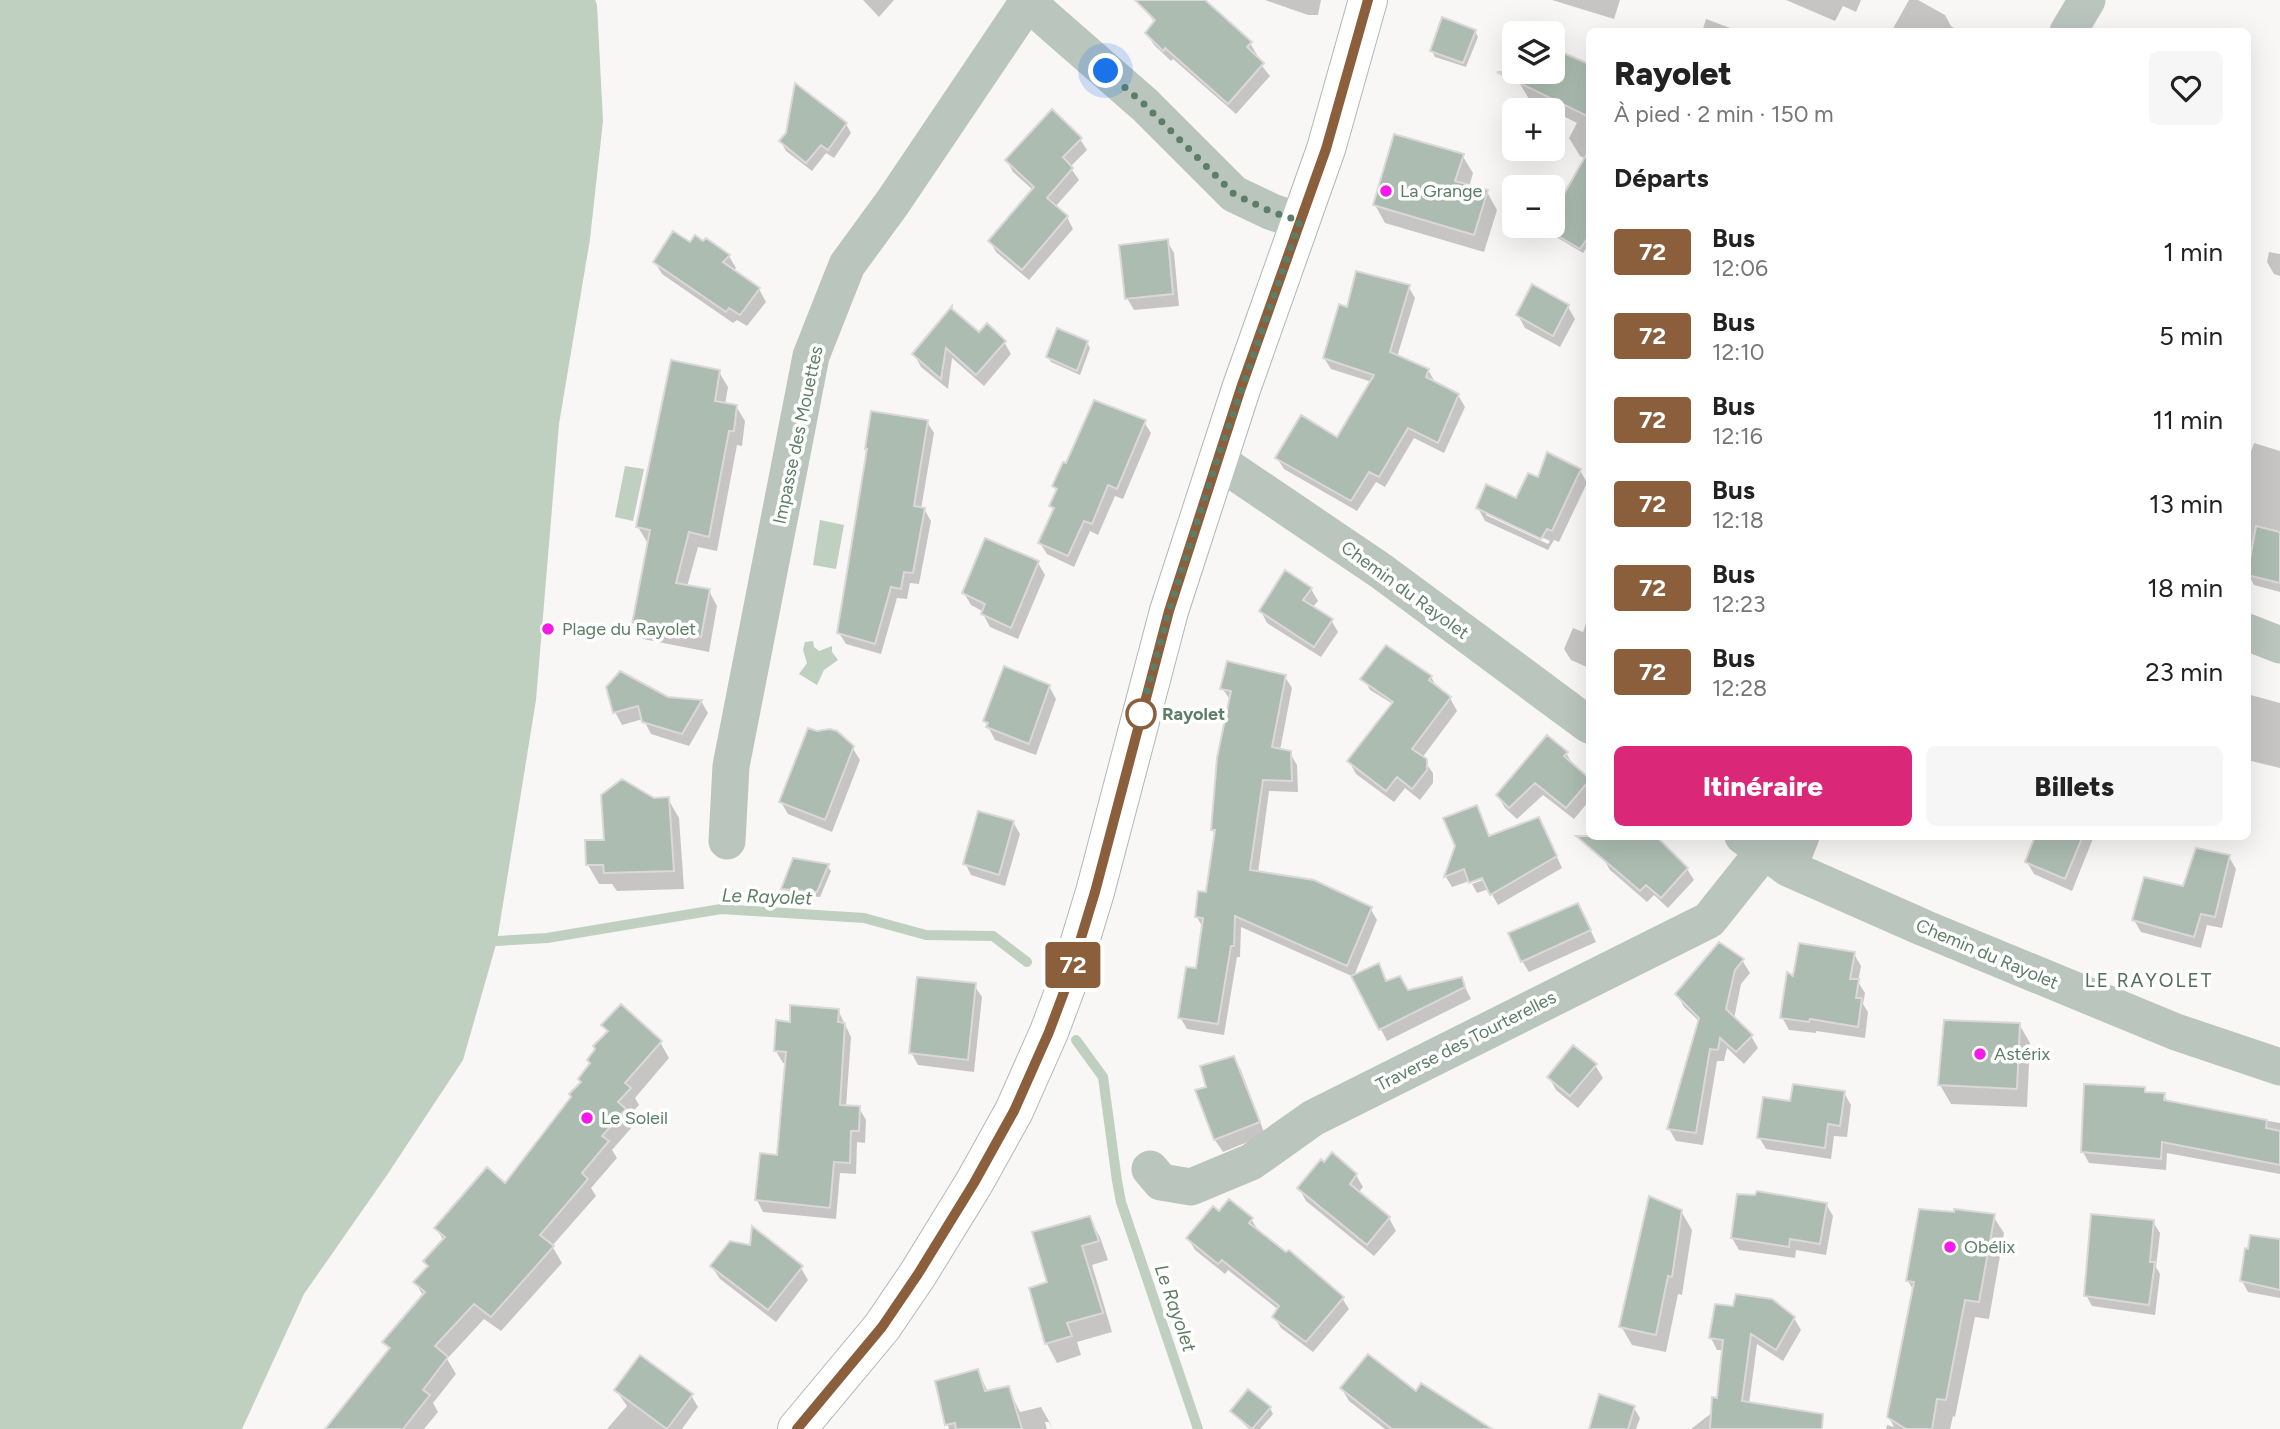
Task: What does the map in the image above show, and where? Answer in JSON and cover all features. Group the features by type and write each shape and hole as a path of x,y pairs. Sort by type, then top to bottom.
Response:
{"main road":[{"path":"797,1429 882,1327 974,1183 1014,1111 1049,1032 1067,984 1095,892 1169,611 1217,460 1326,149 1368,0"}],"street":[{"path":"2070,28 2087,0"},
{"path":"1026,1 1145,105 1234,194 1272,212 1300,221"},
{"name":"Impasse des Mouettes","path":"727,841 732,766 811,356 847,265 893,202 1026,1"},
{"name":"Chemin du Rayolet","path":"1217,460 1381,571 1586,723"},
{"path":"2251,634 2280,645"},
{"name":"Chemin du Rayolet","path":"1774,848 1924,928 2176,1032 2280,1067"},
{"name":"Traverse des Tourterelles","path":"1150,1169 1161,1182 1191,1187 1251,1161 1313,1118 1709,920 1774,848"}],"shaded area":[{"path":"0,0 595,0 597,5 603,121 590,239 559,424 536,700 497,941 463,1060 304,1294 242,1429 0,1429"},
{"path":"625,466 644,469 633,521 615,517"},
{"path":"820,520 844,525 836,569 813,565"},
{"path":"813,641 814,647 819,651 832,646 832,652 838,660 824,670 817,685 799,674 807,663 803,650 805,642"}],"building":[{"path":"1135,0 1205,0 1252,42 1247,47 1264,63 1228,104 1145,33 1155,20"},
{"path":"1442,17 1476,30 1463,63 1430,51"},
{"path":"1565,54 1586,63 1586,116 1565,105 1565,98 1550,98 1522,84 1565,84"},
{"path":"795,83 847,123 828,150 821,145 806,163 779,141 786,133"},
{"path":"1052,109 1082,138 1063,157 1073,168 1047,198 1068,216 1022,270 988,241 1034,187 1005,160"},
{"path":"1394,134 1464,154 1455,181 1488,190 1474,235 1373,205"},
{"path":"1586,155 1586,240 1580,249 1561,238 1565,238 1565,192"},
{"path":"673,231 690,242 695,235 703,241 706,238 730,255 723,262 760,288 740,315 729,308 726,312 653,262"},
{"path":"1168,239 1173,294 1125,299 1119,245"},
{"path":"1356,271 1410,285 1390,352 1429,369 1426,377 1459,394 1438,443 1408,428 1379,477 1369,472 1351,501 1275,458 1301,415 1337,437 1374,375 1323,358 1339,304 1347,307"},
{"path":"1532,284 1569,305 1553,336 1516,315"},
{"path":"952,306 952,309 979,332 987,323 1006,341 976,375 946,348 941,379 912,354"},
{"path":"1057,328 1088,341 1077,371 1046,357"},
{"path":"671,360 720,370 715,401 737,405 734,431 729,431 709,537 689,532 676,583 710,589 701,637 632,624 650,530 636,527"},
{"path":"1094,400 1146,420 1117,489 1108,485 1092,524 1084,521 1068,556 1038,543 1054,508 1049,506 1057,489 1052,486 1063,462 1066,463"},
{"path":"871,411 928,420 914,506 925,508 913,573 904,572 901,589 891,587 875,644 837,633"},
{"path":"1547,452 1581,469 1552,531 1547,529 1541,539 1476,508 1486,484 1516,498 1528,473 1538,477"},
{"path":"2256,526 2280,532 2280,583 2251,576 2251,553"},
{"path":"985,538 1039,561 1011,628 981,614 985,604 962,593"},
{"path":"1285,570 1312,588 1303,600 1333,619 1314,647 1259,611"},
{"path":"1386,645 1432,676 1429,680 1451,697 1412,749 1427,759 1427,770 1412,789 1397,777 1386,791 1347,761 1393,702 1360,679"},
{"path":"1227,661 1286,675 1272,747 1291,751 1292,781 1263,780 1250,870 1314,880 1372,907 1347,966 1235,916 1234,946 1231,946 1218,1024 1178,1018 1186,967 1196,968 1203,918 1195,917 1198,891 1206,892 1215,830 1211,830 1217,758 1231,691 1220,689"},
{"path":"1004,666 1050,685 1029,744 986,727 988,723 983,721"},
{"path":"620,671 668,697 702,700 682,734 642,722 638,706 613,713 606,687"},
{"path":"808,728 837,731 854,746 825,820 779,802"},
{"path":"1547,735 1568,752 1564,756 1586,775 1586,785 1566,808 1535,783 1509,808 1496,795"},
{"path":"622,779 654,798 669,797 674,871 604,873 603,865 586,865 585,840 604,840 601,795"},
{"path":"1477,805 1489,836 1539,817 1557,856 1490,895 1482,878 1469,883 1464,869 1444,877 1455,846 1443,818"},
{"path":"978,811 1014,821 999,875 963,864"},
{"path":"1576,836 1586,836 1586,840 1660,840 1688,868 1661,898 1646,885 1640,891"},
{"path":"2033,840 2081,840 2065,879 2025,862"},
{"path":"2196,848 2230,855 2215,917 2201,914 2194,937 2132,920 2144,877 2183,886"},
{"path":"793,858 829,864 817,892 781,889"},
{"path":"1578,903 1591,930 1521,962 1508,933"},
{"path":"1719,942 1744,959 1735,970 1726,1009 1753,1035 1736,1052 1720,1038 1718,1050 1710,1049 1696,1133 1667,1129 1699,1018 1675,994"},
{"path":"1799,943 1855,952 1850,979 1859,979 1856,998 1862,998 1858,1027 1810,1019 1809,1022 1780,1018 1787,972 1793,976"},
{"path":"1379,963 1386,981 1400,976 1408,990 1462,977 1465,987 1379,1030 1351,976"},
{"path":"917,977 976,983 968,1060 909,1053"},
{"path":"621,1004 662,1041 625,1083 631,1088 618,1102 626,1109 602,1136 609,1141 582,1173 588,1179 540,1235 554,1246 491,1317 474,1304 435,1346 448,1357 423,1390 430,1395 403,1429 325,1429 390,1348 382,1342 425,1292 413,1282 428,1266 423,1261 445,1237 434,1228 487,1167 505,1183 571,1097 569,1094 581,1082 578,1079 590,1063 587,1060 595,1049 593,1046 608,1031 601,1025"},
{"path":"790,1005 839,1009 838,1022 845,1023 840,1105 860,1106 859,1131 851,1131 850,1163 834,1162 830,1208 755,1200 760,1153 777,1155 786,1052 774,1051 776,1020 790,1022"},
{"name":"Astérix","path":"1944,1020 2020,1023 2017,1089 1938,1085"},
{"path":"1573,1045 1597,1064 1570,1096 1547,1077"},
{"path":"1234,1056 1260,1122 1214,1140 1195,1090 1206,1087 1200,1066"},
{"path":"1793,1084 1845,1091 1840,1126 1828,1124 1825,1148 1757,1138 1763,1097 1790,1101"},
{"path":"2084,1084 2145,1087 2145,1092 2165,1093 2164,1100 2267,1120 2266,1128 2280,1131 2280,1165 2162,1142 2161,1159 2081,1152"},
{"path":"1332,1152 1357,1174 1350,1184 1390,1217 1367,1245 1297,1188 1321,1159 1324,1162"},
{"path":"1757,1191 1827,1203 1820,1244 1790,1239 1789,1247 1731,1238 1737,1194 1755,1195"},
{"path":"1649,1196 1682,1210 1672,1277 1668,1276 1656,1335 1619,1327"},
{"path":"1229,1199 1253,1218 1249,1223 1286,1252 1289,1250 1344,1297 1306,1342 1272,1317 1279,1306 1222,1260 1218,1264 1186,1238 1213,1206 1219,1211"},
{"path":"1919,1209 1954,1212 1954,1209 1995,1214 1979,1302 1965,1300 1946,1400 1937,1399 1932,1429 1906,1429 1887,1417 1914,1282 1906,1281"},
{"path":"2091,1214 2154,1220 2150,1262 2155,1262 2149,1305 2084,1296"},
{"path":"1090,1216 1099,1241 1082,1246 1103,1313 1067,1323 1072,1336 1045,1344 1029,1288 1047,1282 1032,1232"},
{"path":"752,1226 803,1266 768,1310 710,1266 730,1241 750,1245"},
{"path":"2250,1235 2280,1239 2280,1290 2240,1281 2245,1248 2248,1249"},
{"path":"1736,1294 1772,1299 1795,1317 1776,1350 1751,1334 1742,1401 1823,1414 1822,1429 1710,1429 1712,1397 1717,1398 1723,1340 1709,1338 1715,1304 1733,1306"},
{"path":"1368,1354 1416,1391 1421,1383 1492,1429 1392,1429 1340,1388"},
{"path":"640,1355 693,1394 667,1429 614,1390"},
{"path":"978,1369 985,1391 1009,1386 1022,1429 956,1429 955,1423 945,1425 935,1381"},
{"path":"1248,1389 1271,1407 1252,1429 1230,1411"},
{"path":"1599,1394 1635,1406 1628,1429 1589,1429"}],"waterway":[{"name":"Le Rayolet","path":"497,941 547,938 721,909 864,918 926,935 993,936 1027,962"},
{"name":"Le Rayolet","path":"1076,1040 1103,1077 1121,1202 1198,1429"}],"bus line":[{"name":"72","path":"797,1429 882,1327 918,1274 1014,1111 1049,1032 1067,984 1095,892 1169,611 1241,388 1326,149 1368,0"}],"place":[{"name":"La Grange","path":"1386,191"},
{"name":"Plage du Rayolet","path":"548,629"},
{"name":"Rayolet","path":"1141,714"},
{"name":"Astérix","path":"1980,1054"},
{"name":"Le Soleil","path":"587,1118"},
{"name":"Obélix","path":"1950,1247"}],"district":[{"name":"LE RAYOLET","path":"2149,980"}],"route":[{"path":"1106,71 1145,105 1234,194 1272,212 1300,221 1217,460 1169,611 1141,714"}]}
